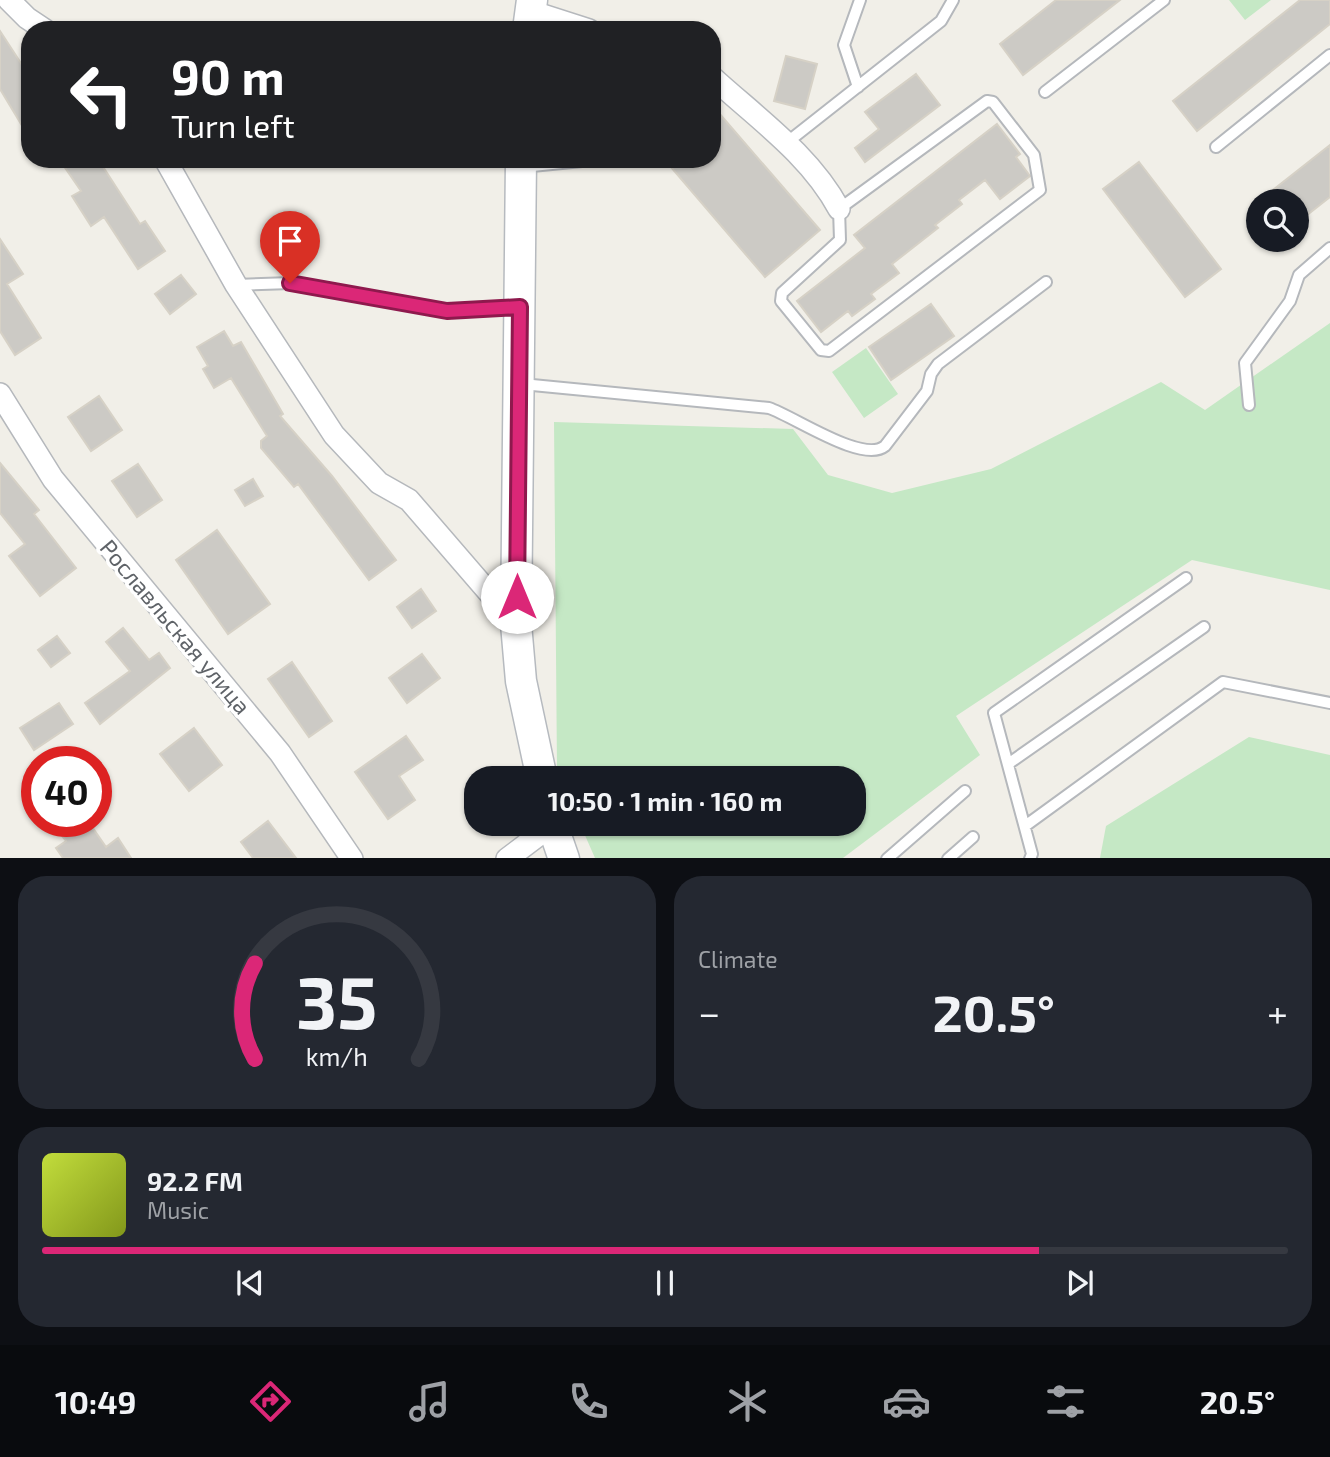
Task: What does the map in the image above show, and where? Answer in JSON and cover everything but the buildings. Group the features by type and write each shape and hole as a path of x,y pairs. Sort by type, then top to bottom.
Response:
{"street":[{"path":"9,0 32,21"},
{"path":"721,85 827,186 839,209"},
{"path":"170,168 236,285 334,435 379,483 409,500 516,624"},
{"path":"521,168 516,624 521,681 539,766"},
{"name":"Рославльская улица","path":"0,394 53,479 280,753 351,858"},
{"path":"508,858 537,836"},
{"path":"556,836 564,858"}],"lane":[{"path":"858,87 844,45 860,0"},
{"path":"785,144 941,20 953,0"},
{"path":"1045,92 1164,0"},
{"path":"1216,147 1330,55"},
{"path":"987,101 993,102 1034,155 1041,185 1036,195 825,352 780,297 840,240 839,209 987,101"},
{"path":"1249,405 1245,363 1290,302 1298,275 1330,248"},
{"path":"519,384 769,408 791,416 853,449 874,451 885,446 927,391 931,374 938,364 1046,282"},
{"path":"236,285 290,283 447,311 520,307"},
{"path":"1030,858 1032,854 1025,826 993,713 1186,578"},
{"path":"1008,764 1204,627"},
{"path":"1025,826 1223,681 1330,703"},
{"path":"888,858 965,791"},
{"path":"949,858 973,837"}],"green space":[{"path":"1229,0 1271,0 1245,20"},
{"path":"1330,323 1330,590 1192,560 956,716 980,755 843,858 595,858 585,836 866,836 866,766 557,766 554,422 793,429 828,475 892,493 991,469 1161,382 1205,410"},
{"path":"866,348 898,394 864,418 832,372"},
{"path":"1249,737 1330,755 1330,858 1100,858 1106,826"}],"route":[{"path":"290,283 368,294 447,311 520,307 517,597"}]}
